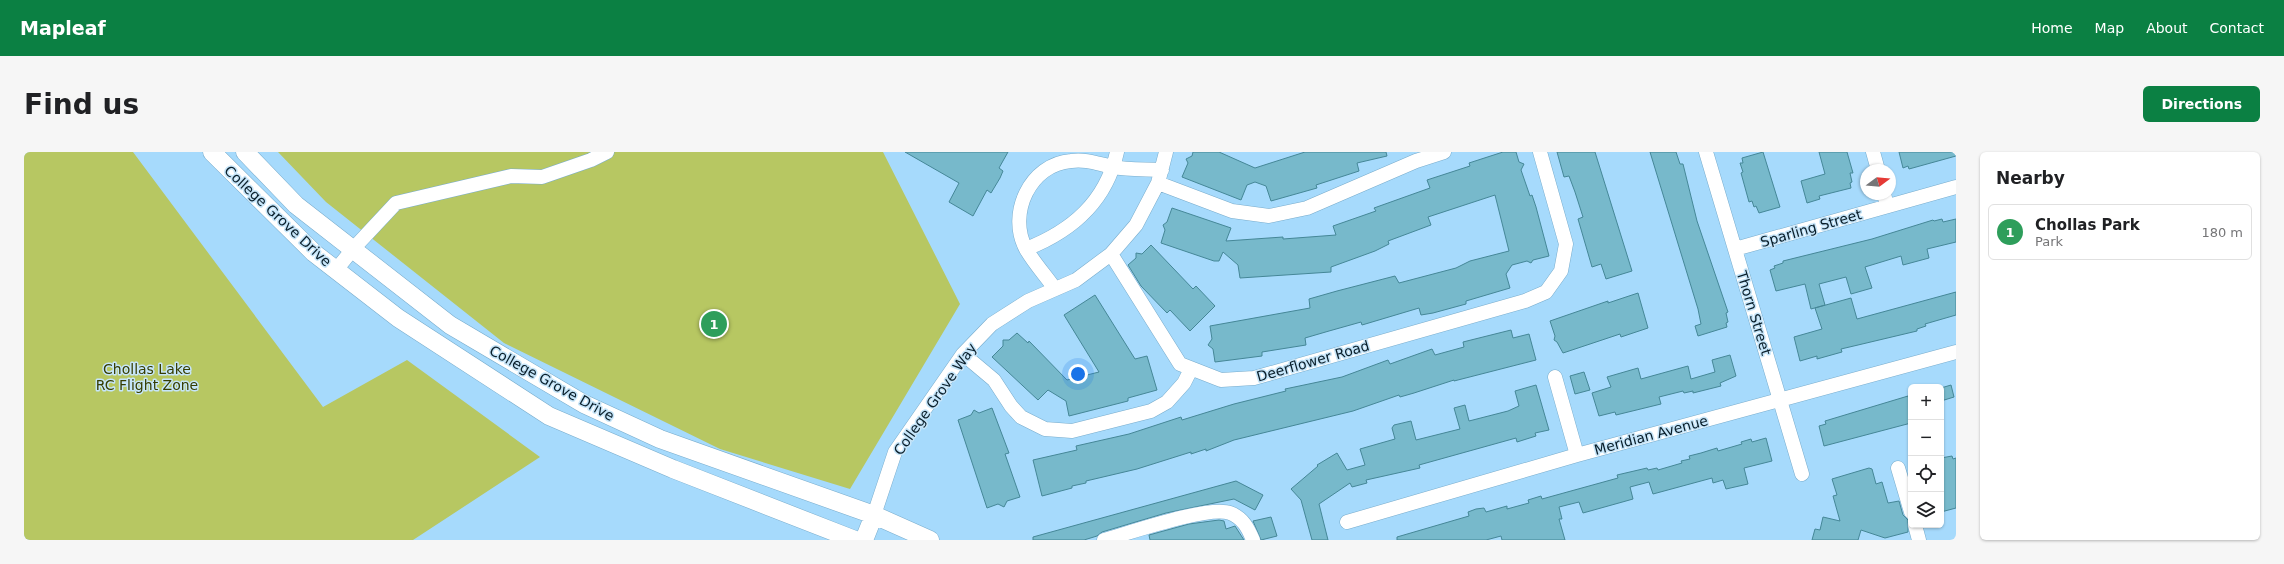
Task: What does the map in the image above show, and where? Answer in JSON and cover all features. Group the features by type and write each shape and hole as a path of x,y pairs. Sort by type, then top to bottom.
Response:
{"main road":[{"name":"College Grove Drive","path":"212,152 308,248 336,270 398,318 549,416 673,469 855,540"},
{"name":"College Grove Drive","path":"245,152 296,205 450,325 584,404 660,439 874,515 930,540"},
{"name":"College Grove Way","path":"864,540 874,515"}],"street":[{"path":"336,270 353,249 396,203 511,176 542,177 591,160 607,152"},
{"path":"1026,249 1050,239 1076,222 1097,200 1114,167 1117,152"},
{"name":"College Grove Way","path":"874,515 896,452 963,354 992,324 1028,301 1076,280 1111,254 1136,225 1160,177 1166,152"},
{"path":"1055,289 1026,249 1021,232 1020,211 1025,193 1035,177 1053,165 1069,161 1087,160 1160,177 1232,211 1269,216 1307,208 1416,162 1444,152"},
{"name":"Deerflower Road","path":"1111,254 1180,364 1221,380 1254,378 1536,297 1546,292 1561,271 1566,244 1540,152"},
{"name":"Thorn Street","path":"1706,152 1802,474"},
{"path":"1873,152 1876,164"},
{"name":"Sparling Street","path":"1896,198 1956,187"},
{"name":"Sparling Street","path":"1735,249 1886,200"},
{"name":"Meridian Avenue","path":"1347,522 1577,455 1956,352"},
{"path":"963,354 994,380 1011,406 1021,417 1045,429 1072,430 1151,411 1167,402 1184,383 1191,369"},
{"path":"1555,377 1577,455"},
{"path":"1898,468 1908,502"},
{"path":"1104,540 1120,538 1209,511 1228,512 1240,518 1248,528 1253,540"},
{"path":"1916,528 1919,540"}],"green space":[{"name":"Chollas Lake RC Flight Zone","path":"24,152 133,152 323,407 407,360 540,457 413,540 24,540"},
{"path":"278,152 883,152 960,304 850,489 720,449 504,343 326,202"}],"building":[{"path":"905,152 1008,152 999,168 1003,171 1000,178 991,193 987,190 973,216 949,202 959,183"},
{"path":"1193,152 1219,152 1255,168 1305,152 1386,152 1387,156 1357,163 1359,171 1316,185 1317,188 1271,201 1266,186 1255,182 1247,185 1241,200 1182,177 1188,163 1186,159 1192,156"},
{"path":"1503,152 1516,152 1519,162 1524,164 1521,170 1530,196 1532,195 1536,207 1549,256 1533,260 1531,263 1527,261 1512,265 1506,274 1510,288 1466,301 1466,304 1433,313 1421,315 1419,308 1362,325 1361,322 1305,338 1306,345 1262,352 1262,356 1215,362 1213,349 1208,345 1212,339 1210,326 1310,308 1309,299 1395,276 1399,283 1456,268 1470,261 1509,251 1495,195 1428,217 1431,225 1388,241 1389,244 1375,251 1331,267 1331,272 1240,278 1238,265 1223,252 1219,261 1214,261 1161,243 1165,230 1163,225 1167,222 1172,208 1231,228 1226,241 1336,235 1333,226 1376,211 1374,208 1430,188 1427,180 1470,166 1469,163"},
{"path":"1557,152 1595,152 1632,271 1606,279 1601,264 1592,267 1578,219 1583,217 1569,176 1564,177"},
{"path":"1650,152 1676,152 1680,164 1683,164 1697,221 1728,312 1726,313 1728,322 1726,323 1727,327 1698,336 1695,326 1701,324 1698,309"},
{"path":"1763,152 1780,207 1759,213 1756,206 1754,207 1752,201 1749,202 1741,173 1743,172 1740,163 1743,163 1742,158"},
{"path":"1819,152 1847,152 1853,173 1850,173 1852,182 1850,183 1851,188 1819,196 1820,199 1807,203 1801,181 1825,174"},
{"path":"1899,152 1956,152 1956,156 1909,169 1908,166 1903,168"},
{"path":"1942,219 1943,222 1956,219 1956,242 1927,249 1929,258 1903,265 1901,256 1865,267 1872,288 1851,294 1846,277 1819,284 1825,305 1811,309 1805,284 1776,291 1770,270 1775,268 1774,266 1783,263 1783,261 1872,239 1933,220"},
{"path":"1151,245 1193,289 1196,286 1215,306 1190,331 1170,310 1167,313 1141,286 1128,265 1136,258 1136,253 1142,254"},
{"path":"1956,292 1956,315 1925,324 1926,326 1917,329 1917,331 1841,349 1842,352 1817,359 1817,356 1800,361 1794,337 1822,329 1815,308 1851,298 1857,319"},
{"path":"1638,293 1648,328 1621,337 1620,334 1563,353 1557,342 1554,340 1555,336 1550,321 1608,301 1608,303"},
{"path":"1095,295 1135,359 1147,356 1157,390 1128,398 1128,401 1069,416 1066,401 1048,390 1038,400 992,357 1003,346 1003,340 1009,340 1017,333 1028,343 1029,341 1067,380 1099,372 1064,315"},
{"path":"1511,330 1513,338 1529,334 1536,360 1454,380 1400,397 1399,395 1353,411 1234,440 1206,451 1206,449 1191,454 1191,452 1137,469 1086,481 1086,483 1072,486 1072,488 1042,496 1033,460 1077,450 1076,446 1129,434 1181,417 1182,420 1234,404 1286,391 1285,389 1342,377 1388,360 1390,364 1432,349 1435,355 1464,347 1463,342"},
{"path":"1730,355 1736,376 1720,383 1721,386 1693,393 1693,391 1684,393 1683,391 1659,397 1661,404 1616,415 1615,412 1599,416 1592,393 1611,387 1607,377 1638,368 1641,379 1688,366 1691,379 1715,372 1712,360"},
{"path":"1584,372 1590,390 1575,394 1570,376"},
{"path":"1536,385 1549,430 1535,433 1536,436 1517,442 1516,438 1419,465 1420,468 1366,480 1367,483 1352,487 1350,483 1319,504 1328,540 1312,540 1301,500 1291,489 1318,466 1317,465 1337,453 1347,470 1365,465 1360,449 1395,439 1392,428 1394,425 1411,421 1416,440 1460,429 1454,408 1465,405 1469,421 1508,411 1519,406 1515,391"},
{"path":"1951,385 1954,397 1944,400 1944,387"},
{"path":"1908,396 1908,424 1824,446 1819,426 1826,424 1825,421"},
{"path":"992,408 1009,453 1005,454 1020,497 1007,501 1004,507 998,504 987,508 958,420 971,415 974,410 979,413"},
{"path":"1766,438 1772,461 1744,468 1748,484 1726,489 1723,480 1713,483 1712,478 1653,494 1649,482 1630,487 1633,499 1583,513 1579,502 1559,507 1562,519 1559,519 1565,540 1502,540 1501,536 1486,540 1397,540 1397,537 1469,516 1468,512 1476,509 1484,508 1486,512 1507,506 1507,509 1529,503 1528,500 1541,496 1542,499 1618,478 1617,475 1647,468 1648,470 1657,468 1658,470 1682,463 1681,461 1690,459 1689,456 1717,448 1718,451 1742,444 1741,442 1751,439 1752,442"},
{"path":"1952,456 1953,459 1956,458 1956,508 1944,511 1944,492 1944,457"},
{"path":"1869,468 1872,469 1876,484 1882,482 1888,503 1899,501 1903,515 1908,520 1908,532 1885,538 1861,530 1858,540 1812,540 1815,529 1820,530 1823,517 1840,521 1833,496 1837,495 1832,479"},
{"path":"1236,481 1263,495 1255,510 1234,499 1166,513 1102,532 1097,536 1084,540 1033,540 1033,537"},
{"path":"1271,517 1277,536 1261,540 1253,521"},
{"path":"1219,520 1224,521 1226,529 1235,526 1244,540 1150,540 1149,535 1189,524"}],"place":[{"name":"Chollas Park","path":"714,324"}]}
